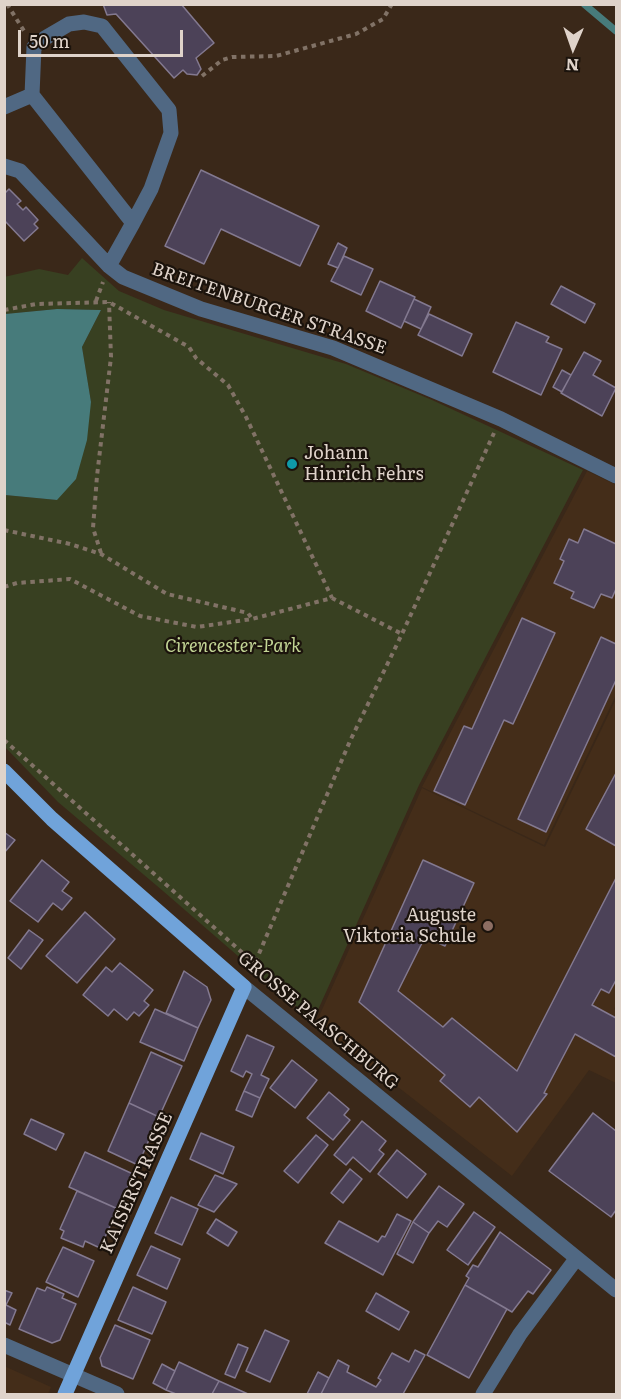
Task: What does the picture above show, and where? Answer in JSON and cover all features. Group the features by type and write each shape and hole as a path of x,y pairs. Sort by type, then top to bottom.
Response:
{"main road":[{"name":"GROSSE PAASCHBURG","path":"4,771 52,819 244,987"},
{"name":"KAISERSTRASSE","path":"65,1395 244,987"}],"street":[{"path":"109,266 134,223 151,189 165,153 171,133 169,110 102,26 84,22 69,24 34,47 32,95 134,223"},
{"path":"4,107 32,95"},
{"name":"BREITENBURGER STRASSE","path":"4,166 20,171 109,266 123,277 201,309 333,348 501,419 616,476"},
{"name":"GROSSE PAASCHBURG","path":"244,987 616,1290"},
{"path":"483,1395 520,1334 576,1259"},
{"path":"4,1345 117,1395"}],"path":[{"path":"7,4 34,47"},
{"path":"202,76 222,60 232,57 276,56 356,34 383,19 392,4"},
{"path":"4,310 36,304 96,301 109,303 189,347 196,358 228,385 246,417 332,598 402,634"},
{"path":"101,554 93,528 111,357 109,303"},
{"path":"244,987 350,741 501,419"},
{"path":"4,530 70,544 101,554 167,594 248,614 252,619"},
{"path":"4,587 16,583 70,579 140,616 197,627 252,619 332,598"},
{"path":"4,740 255,964"}],"shaded area":[{"path":"587,471 616,485 616,695 544,845 422,787"},
{"name":"Auguste Viktoria Schule","path":"616,699 616,1005 614,1009 616,1010 616,1083 589,1070 512,1176 316,1023 422,788 545,847"},
{"path":"4,1366 51,1387 48,1394 5,1394"}],"green space":[{"name":"Cirencester-Park","path":"82,258 119,291 164,310 346,364 432,400 583,470 419,785 313,1021 58,802 5,747 5,495 57,500 91,402 82,347 101,310 57,309 5,314 4,277 39,269 68,275"}],"water":[{"path":"57,309 101,310 82,347 91,402 87,440 76,479 57,500 5,495 5,314"}],"building":[{"path":"103,4 181,4 214,43 196,58 201,69 197,75 187,74 183,70 174,78 116,14 107,15"},
{"path":"201,170 319,226 300,266 221,229 204,264 165,246"},
{"path":"9,189 21,201 17,204 23,210 26,207 38,220 34,224 38,228 24,241 4,220 4,194"},
{"path":"338,243 347,248 338,268 328,264"},
{"path":"344,256 373,269 361,295 331,281"},
{"path":"380,281 415,297 401,328 366,311"},
{"path":"561,286 595,304 585,323 551,304"},
{"path":"414,299 431,307 421,329 404,321"},
{"path":"429,314 472,334 462,356 418,335"},
{"path":"516,322 549,337 546,342 562,349 541,395 493,372"},
{"path":"584,352 601,361 593,375 616,388 602,416 561,393"},
{"path":"562,370 571,375 562,392 553,387"},
{"path":"584,529 616,544 616,589 612,598 601,594 594,608 571,598 574,592 554,583 564,561 560,559 569,539 578,543"},
{"path":"522,618 555,633 513,724 504,720 465,805 434,791 464,726 472,729"},
{"path":"601,637 616,644 616,680 546,832 518,819"},
{"path":"616,773 616,846 586,829"},
{"path":"4,832 15,840 4,853"},
{"path":"42,860 69,882 62,891 72,898 62,910 53,903 38,922 10,901"},
{"path":"423,860 474,883 445,946 425,937 398,991 443,1027 452,1018 517,1071 616,878 616,980 609,993 601,989 592,1005 616,1018 616,1057 575,1034 544,1093 547,1094 517,1132 479,1097 470,1107 440,1081 445,1075 359,1002"},
{"path":"85,912 115,939 77,983 46,956"},
{"path":"29,930 43,940 21,969 8,958"},
{"path":"120,963 153,990 144,1001 149,1005 139,1016 134,1012 127,1020 114,1009 108,1016 83,995 106,967 112,972"},
{"path":"184,971 207,987 211,1000 198,1028 166,1013"},
{"path":"155,1009 198,1028 184,1061 140,1042"},
{"path":"247,1035 274,1047 261,1075 269,1079 260,1098 244,1091 252,1074 246,1071 243,1077 231,1071"},
{"path":"151,1052 182,1066 159,1117 129,1103"},
{"path":"292,1060 317,1080 295,1108 270,1088"},
{"path":"244,1091 260,1098 252,1117 236,1110"},
{"path":"329,1092 349,1109 344,1115 350,1120 333,1140 307,1118"},
{"path":"129,1103 159,1117 138,1165 108,1151"},
{"path":"593,1113 616,1131 616,1210 611,1217 549,1171"},
{"path":"31,1119 64,1134 56,1150 24,1134"},
{"path":"362,1121 386,1141 379,1150 384,1154 370,1172 353,1157 346,1165 334,1155"},
{"path":"201,1133 234,1147 223,1174 190,1159"},
{"path":"316,1135 328,1145 298,1183 284,1171"},
{"path":"397,1150 426,1174 407,1198 378,1174"},
{"path":"85,1152 133,1174 118,1209 69,1187"},
{"path":"350,1169 362,1179 343,1203 331,1193"},
{"path":"215,1175 237,1184 214,1212 198,1205"},
{"path":"439,1186 464,1204 447,1227 438,1221 429,1233 413,1222"},
{"path":"77,1191 118,1209 100,1248 85,1241 83,1247 61,1238 64,1231 60,1229"},
{"path":"171,1197 198,1209 182,1245 155,1233"},
{"path":"474,1212 495,1227 468,1265 447,1250"},
{"path":"397,1214 411,1221 383,1275 325,1243 339,1221 378,1242 382,1236 385,1237"},
{"path":"216,1219 237,1232 228,1246 207,1233"},
{"path":"413,1222 429,1233 413,1263 397,1254"},
{"path":"500,1232 551,1270 533,1294 528,1291 512,1312 465,1285 469,1278 466,1276 473,1265 478,1267"},
{"path":"151,1246 180,1259 167,1289 137,1275"},
{"path":"63,1247 94,1261 78,1297 46,1282"},
{"path":"465,1285 507,1309 469,1378 427,1355"},
{"path":"47,1287 64,1294 62,1298 76,1304 60,1340 52,1343 19,1329 37,1288 45,1291"},
{"path":"133,1287 166,1302 152,1334 118,1320"},
{"path":"4,1290 12,1293 6,1305 16,1310 10,1325 4,1322"},
{"path":"376,1293 409,1312 399,1330 366,1311"},
{"path":"115,1325 150,1340 133,1379 102,1366 100,1358"},
{"path":"265,1330 289,1341 270,1382 246,1371"},
{"path":"238,1344 248,1348 235,1378 225,1374"},
{"path":"415,1350 425,1355 403,1394 321,1394 338,1360 349,1366 347,1372 376,1387 381,1380 378,1378 392,1353 409,1362"},
{"path":"179,1362 219,1381 212,1394 176,1394 166,1390"},
{"path":"162,1364 175,1371 166,1390 153,1383"},
{"path":"318,1372 329,1378 321,1394 307,1394"},
{"path":"219,1381 248,1394 212,1394"}],"waterway":[{"path":"584,4 616,31"}],"place":[{"name":"Johann Hinrich Fehrs","path":"292,464"},
{"name":"Auguste Viktoria Schule","path":"488,926"}]}
